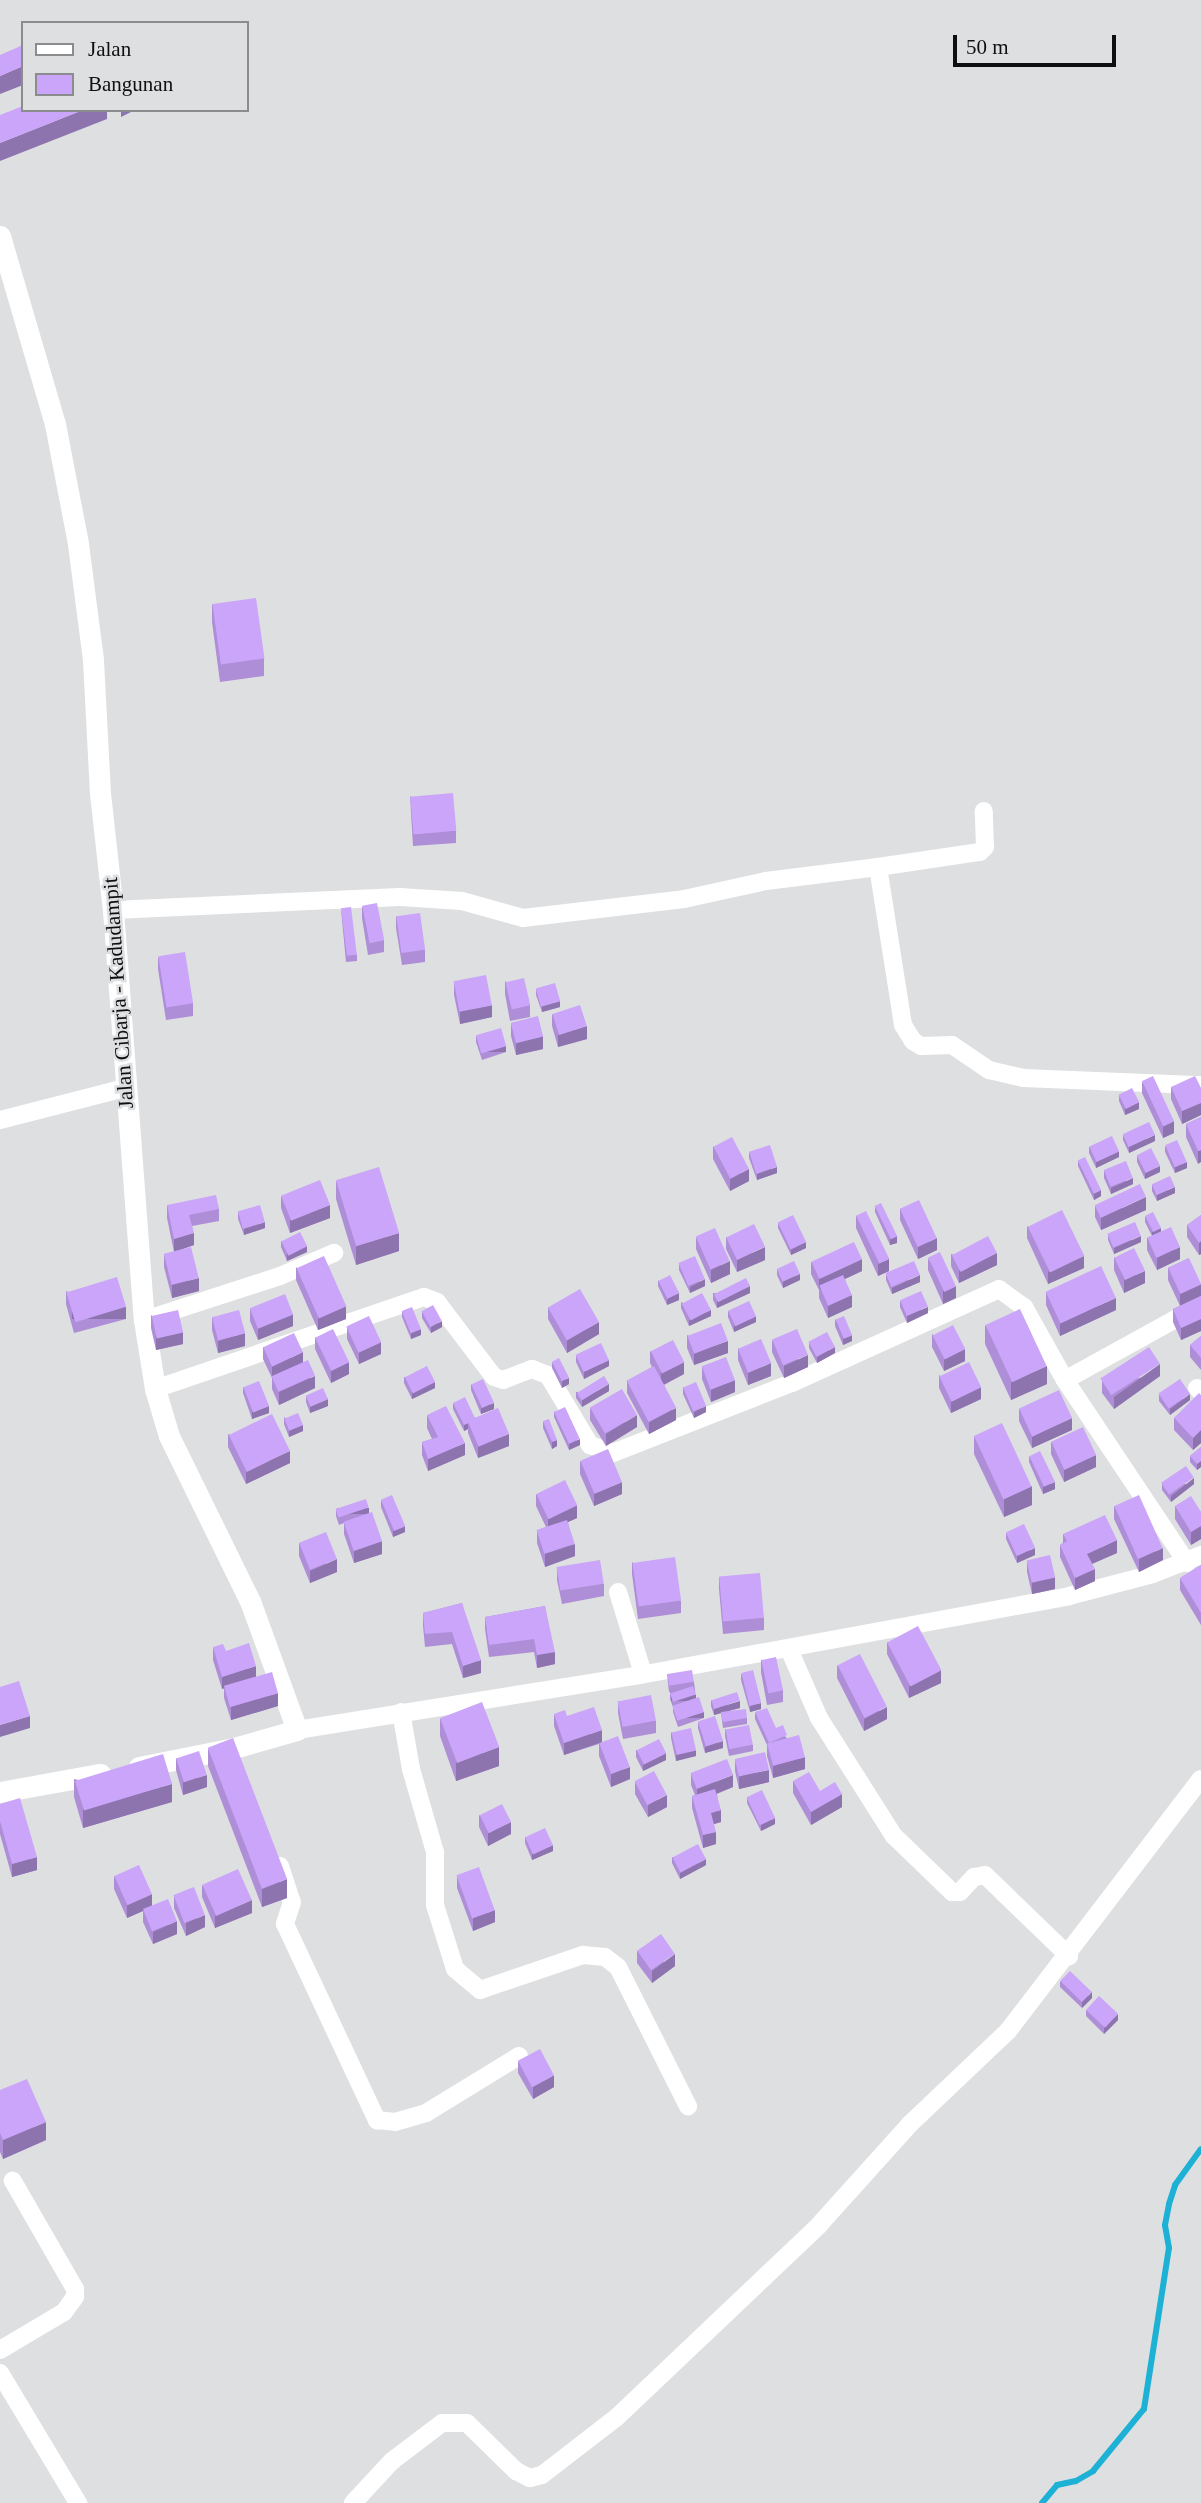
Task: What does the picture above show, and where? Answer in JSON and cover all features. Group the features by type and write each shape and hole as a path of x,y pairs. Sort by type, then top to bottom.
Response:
{"street":[{"name":"Jalan Cibarja - Kadudampit","path":"0,236 55,424 78,544 93,660 100,793 113,910 144,1320 155,1389 169,1436 250,1601 297,1730"},
{"path":"113,910 425,897 462,901 523,918 684,900 766,881 980,852 985,847 984,811"},
{"path":"878,867 904,1025 913,1041 921,1046 953,1045 989,1070 1023,1079 1201,1085"},
{"path":"0,1120 125,1088"},
{"path":"144,1320 235,1292 334,1253"},
{"path":"0,1792 237,1754 297,1730 789,1649 1069,1597 1194,1559 1065,1380 1024,1307 999,1289 792,1382 613,1453 590,1445 548,1376 532,1370 502,1380 494,1377 437,1302 424,1297 155,1389"},
{"path":"1065,1380 1201,1305"},
{"path":"618,1592 643,1674"},
{"path":"789,1649 819,1718 894,1836 952,1892 960,1892 974,1877 985,1875 1069,1956"},
{"path":"401,1712 411,1769 435,1852 435,1905 455,1969 480,1990 583,1955 606,1957 618,1967 688,2106"},
{"path":"353,2503 418,2438 450,2420 467,2423 516,2471 530,2478 542,2475 583,2445 819,2225 911,2123 1008,2032 1069,1956 1125,1873 1201,1779"},
{"path":"272,1846 292,1902 285,1924 377,2120 395,2122 426,2113 519,2056"},
{"path":"0,2350 64,2312 75,2297 75,2289 13,2181"},
{"path":"0,2373 78,2503"}],"building":[{"path":"21,46 21,67 0,76 0,55"},
{"path":"21,107 21,112 78,112 0,143 0,115"},
{"path":"256,598 264,658 221,665 212,604"},
{"path":"453,793 456,831 413,835 410,797"},
{"path":"377,903 384,940 370,943 362,906"},
{"path":"351,907 357,955 347,956 341,908"},
{"path":"420,913 425,950 401,953 396,916"},
{"path":"185,952 193,1003 166,1008 158,956"},
{"path":"486,975 492,1005 460,1012 454,981"},
{"path":"524,978 530,1005 512,1010 505,982"},
{"path":"555,983 560,1001 541,1007 536,989"},
{"path":"580,1005 587,1026 559,1035 552,1014"},
{"path":"538,1016 543,1036 516,1043 511,1023"},
{"path":"501,1028 506,1046 481,1053 476,1035"},
{"path":"1153,1076 1174,1121 1163,1126 1142,1081"},
{"path":"1195,1076 1201,1088 1201,1103 1182,1111 1171,1087"},
{"path":"1132,1088 1139,1102 1126,1109 1119,1095"},
{"path":"1201,1117 1201,1150 1198,1151 1186,1124"},
{"path":"1149,1122 1155,1135 1129,1147 1123,1134"},
{"path":"1112,1136 1119,1151 1097,1162 1089,1147"},
{"path":"732,1137 749,1169 730,1179 713,1147"},
{"path":"1177,1140 1187,1162 1175,1167 1165,1145"},
{"path":"770,1145 777,1167 756,1174 749,1152"},
{"path":"1151,1148 1160,1166 1146,1173 1137,1155"},
{"path":"1085,1157 1101,1190 1094,1194 1078,1161"},
{"path":"1126,1161 1133,1178 1110,1187 1104,1170"},
{"path":"379,1167 399,1233 356,1246 336,1180"},
{"path":"1170,1176 1175,1187 1157,1195 1152,1184"},
{"path":"320,1180 330,1205 291,1221 281,1196"},
{"path":"1140,1184 1146,1197 1101,1218 1095,1205"},
{"path":"216,1195 219,1209 189,1215 194,1233 174,1239 167,1205"},
{"path":"919,1200 937,1238 918,1247 900,1209"},
{"path":"881,1203 897,1236 891,1239 875,1206"},
{"path":"260,1205 265,1222 243,1229 238,1211"},
{"path":"1062,1210 1084,1256 1050,1272 1028,1227"},
{"path":"866,1211 889,1259 879,1263 856,1216"},
{"path":"1153,1212 1161,1228 1153,1232 1145,1216"},
{"path":"793,1215 806,1242 791,1249 778,1222"},
{"path":"1201,1215 1201,1241 1199,1243 1187,1225"},
{"path":"1135,1222 1141,1236 1113,1248 1107,1234"},
{"path":"754,1224 765,1246 737,1260 726,1238"},
{"path":"1171,1227 1180,1247 1156,1258 1147,1238"},
{"path":"715,1228 730,1261 710,1269 696,1237"},
{"path":"300,1232 307,1246 289,1256 281,1242"},
{"path":"988,1236 997,1253 961,1272 952,1255"},
{"path":"854,1242 862,1259 819,1279 811,1262"},
{"path":"191,1247 199,1278 172,1285 164,1254"},
{"path":"1134,1248 1145,1270 1125,1280 1114,1258"},
{"path":"940,1252 956,1286 944,1292 928,1257"},
{"path":"324,1256 346,1306 319,1318 297,1268"},
{"path":"695,1256 705,1279 688,1286 678,1263"},
{"path":"1189,1258 1201,1284 1180,1294 1168,1268"},
{"path":"794,1261 800,1274 783,1282 777,1269"},
{"path":"914,1261 920,1275 891,1287 885,1273"},
{"path":"1101,1266 1116,1298 1061,1324 1046,1292"},
{"path":"670,1275 679,1293 667,1299 658,1281"},
{"path":"843,1275 852,1295 828,1306 819,1286"},
{"path":"117,1277 126,1307 75,1322 66,1292"},
{"path":"746,1278 750,1286 718,1302 714,1294"},
{"path":"580,1289 599,1322 567,1340 548,1308"},
{"path":"921,1291 928,1307 907,1316 900,1300"},
{"path":"702,1293 711,1310 691,1321 682,1304"},
{"path":"285,1294 293,1314 258,1329 250,1308"},
{"path":"1201,1296 1201,1319 1181,1328 1173,1309"},
{"path":"749,1301 756,1316 735,1326 728,1311"},
{"path":"433,1305 442,1321 430,1327 422,1311"},
{"path":"412,1307 421,1329 411,1333 402,1311"},
{"path":"1020,1309 1047,1366 1012,1382 986,1325"},
{"path":"178,1310 183,1332 157,1338 152,1316"},
{"path":"239,1310 245,1333 218,1340 212,1317"},
{"path":"369,1316 381,1342 359,1353 346,1327"},
{"path":"844,1316 852,1335 844,1339 836,1320"},
{"path":"721,1323 728,1341 694,1354 687,1336"},
{"path":"953,1325 965,1349 945,1359 933,1335"},
{"path":"333,1329 349,1362 331,1371 315,1338"},
{"path":"797,1329 808,1355 783,1365 772,1340"},
{"path":"827,1332 835,1347 816,1357 808,1342"},
{"path":"294,1333 303,1352 272,1366 263,1347"},
{"path":"1201,1336 1201,1358 1190,1345"},
{"path":"761,1339 771,1363 748,1373 738,1349"},
{"path":"673,1340 684,1362 662,1374 651,1351"},
{"path":"601,1343 609,1360 584,1372 576,1355"},
{"path":"1149,1347 1160,1364 1111,1395 1100,1379"},
{"path":"726,1357 735,1380 711,1390 702,1366"},
{"path":"559,1358 569,1378 562,1381 552,1362"},
{"path":"308,1360 315,1376 278,1392 271,1376"},
{"path":"969,1362 981,1387 952,1402 939,1376"},
{"path":"427,1366 435,1382 413,1393 405,1377"},
{"path":"654,1366 676,1407 649,1422 627,1381"},
{"path":"604,1376 609,1384 582,1401 577,1393"},
{"path":"483,1379 494,1403 482,1408 471,1384"},
{"path":"1180,1379 1190,1394 1169,1408 1158,1394"},
{"path":"259,1381 269,1406 253,1412 243,1387"},
{"path":"696,1382 706,1406 693,1411 683,1387"},
{"path":"323,1388 328,1399 311,1407 306,1396"},
{"path":"622,1389 637,1415 605,1433 590,1408"},
{"path":"1059,1390 1072,1418 1032,1437 1019,1409"},
{"path":"1199,1393 1201,1430 1193,1438 1174,1418"},
{"path":"465,1397 475,1418 464,1425 453,1403"},
{"path":"446,1406 465,1443 428,1459 422,1442 438,1437 427,1415"},
{"path":"565,1407 580,1439 569,1444 554,1412"},
{"path":"498,1408 509,1434 479,1447 468,1421"},
{"path":"298,1413 303,1425 289,1431 284,1419"},
{"path":"272,1414 290,1451 247,1472 229,1435"},
{"path":"549,1419 557,1440 552,1442 543,1421"},
{"path":"1002,1423 1032,1486 1003,1500 974,1436"},
{"path":"1083,1427 1096,1455 1064,1470 1051,1442"},
{"path":"1201,1447 1201,1461 1197,1464 1190,1456"},
{"path":"608,1449 622,1482 594,1494 580,1461"},
{"path":"1040,1451 1055,1482 1044,1487 1029,1456"},
{"path":"1186,1466 1194,1478 1169,1494 1161,1483"},
{"path":"565,1480 577,1505 549,1519 536,1494"},
{"path":"392,1495 405,1526 394,1531 381,1500"},
{"path":"1139,1495 1163,1548 1138,1559 1114,1506"},
{"path":"1191,1496 1201,1512 1201,1526 1191,1532 1175,1506"},
{"path":"366,1499 369,1508 338,1517 336,1509"},
{"path":"372,1512 382,1541 354,1551 344,1522"},
{"path":"1105,1515 1117,1540 1087,1554 1095,1569 1075,1578 1060,1545 1067,1541 1063,1534"},
{"path":"567,1520 575,1544 544,1554 537,1530"},
{"path":"1024,1524 1035,1548 1017,1556 1006,1532"},
{"path":"326,1532 337,1559 310,1570 299,1543"},
{"path":"1050,1555 1055,1577 1032,1583 1027,1560"},
{"path":"675,1557 681,1601 639,1607 632,1563"},
{"path":"600,1560 604,1584 560,1591 557,1567"},
{"path":"1201,1565 1201,1613 1180,1578"},
{"path":"760,1573 764,1618 723,1621 719,1577"},
{"path":"462,1603 481,1660 463,1666 452,1632 425,1634 423,1613"},
{"path":"545,1606 555,1652 537,1655 534,1639 489,1645 485,1617"},
{"path":"918,1626 941,1670 911,1687 887,1642"},
{"path":"249,1643 256,1666 222,1677 213,1647 223,1644 226,1651"},
{"path":"860,1654 887,1707 865,1718 838,1665"},
{"path":"776,1657 783,1690 768,1693 761,1660"},
{"path":"692,1670 694,1682 669,1686 667,1674"},
{"path":"753,1670 761,1703 750,1706 741,1673"},
{"path":"272,1672 278,1693 230,1707 224,1686"},
{"path":"19,1681 30,1716 0,1725 0,1687"},
{"path":"693,1686 696,1695 673,1702 670,1693"},
{"path":"737,1692 740,1701 714,1709 711,1700"},
{"path":"651,1695 656,1721 623,1727 618,1701"},
{"path":"699,1697 704,1712 677,1721 672,1706"},
{"path":"482,1702 499,1747 457,1763 440,1718"},
{"path":"594,1707 602,1730 564,1743 554,1714 565,1710 567,1716"},
{"path":"767,1708 776,1728 783,1725 787,1735 769,1743 755,1712"},
{"path":"746,1709 747,1718 723,1722 721,1712"},
{"path":"715,1716 723,1741 706,1746 698,1722"},
{"path":"749,1725 753,1745 729,1749 725,1730"},
{"path":"691,1728 696,1750 677,1755 672,1732"},
{"path":"799,1735 805,1757 773,1766 767,1744"},
{"path":"618,1736 630,1767 611,1774 599,1743"},
{"path":"233,1738 287,1879 262,1889 208,1748"},
{"path":"659,1739 666,1753 644,1765 637,1750"},
{"path":"199,1751 207,1775 184,1782 176,1758"},
{"path":"765,1752 769,1770 739,1777 735,1759"},
{"path":"163,1754 172,1784 84,1811 75,1781"},
{"path":"727,1759 733,1775 697,1789 691,1773"},
{"path":"654,1771 667,1795 647,1805 635,1781"},
{"path":"809,1772 820,1791 835,1782 842,1794 811,1812 793,1781"},
{"path":"715,1789 721,1810 711,1813 716,1832 703,1835 692,1796"},
{"path":"762,1790 775,1818 760,1825 747,1797"},
{"path":"20,1798 37,1857 12,1864 0,1821 0,1804"},
{"path":"502,1804 511,1822 489,1833 480,1815"},
{"path":"545,1828 553,1845 533,1855 525,1837"},
{"path":"698,1844 706,1859 680,1873 672,1858"},
{"path":"139,1865 152,1894 127,1905 114,1876"},
{"path":"479,1867 495,1910 472,1918 456,1875"},
{"path":"238,1869 252,1900 216,1916 202,1885"},
{"path":"194,1887 205,1915 184,1923 173,1895"},
{"path":"168,1899 177,1921 152,1931 143,1909"},
{"path":"661,1934 675,1954 651,1970 637,1951"},
{"path":"1070,1971 1092,1992 1082,2002 1060,1981"},
{"path":"1099,1996 1118,2014 1105,2028 1086,2010"},
{"path":"540,2049 554,2075 532,2087 518,2061"},
{"path":"27,2079 46,2122 3,2140 0,2133 0,2090"}],"waterway":[{"path":"1042,2503 1057,2485 1076,2481 1093,2471 1144,2409 1169,2248 1165,2225 1169,2204 1175,2185 1201,2149"}]}
